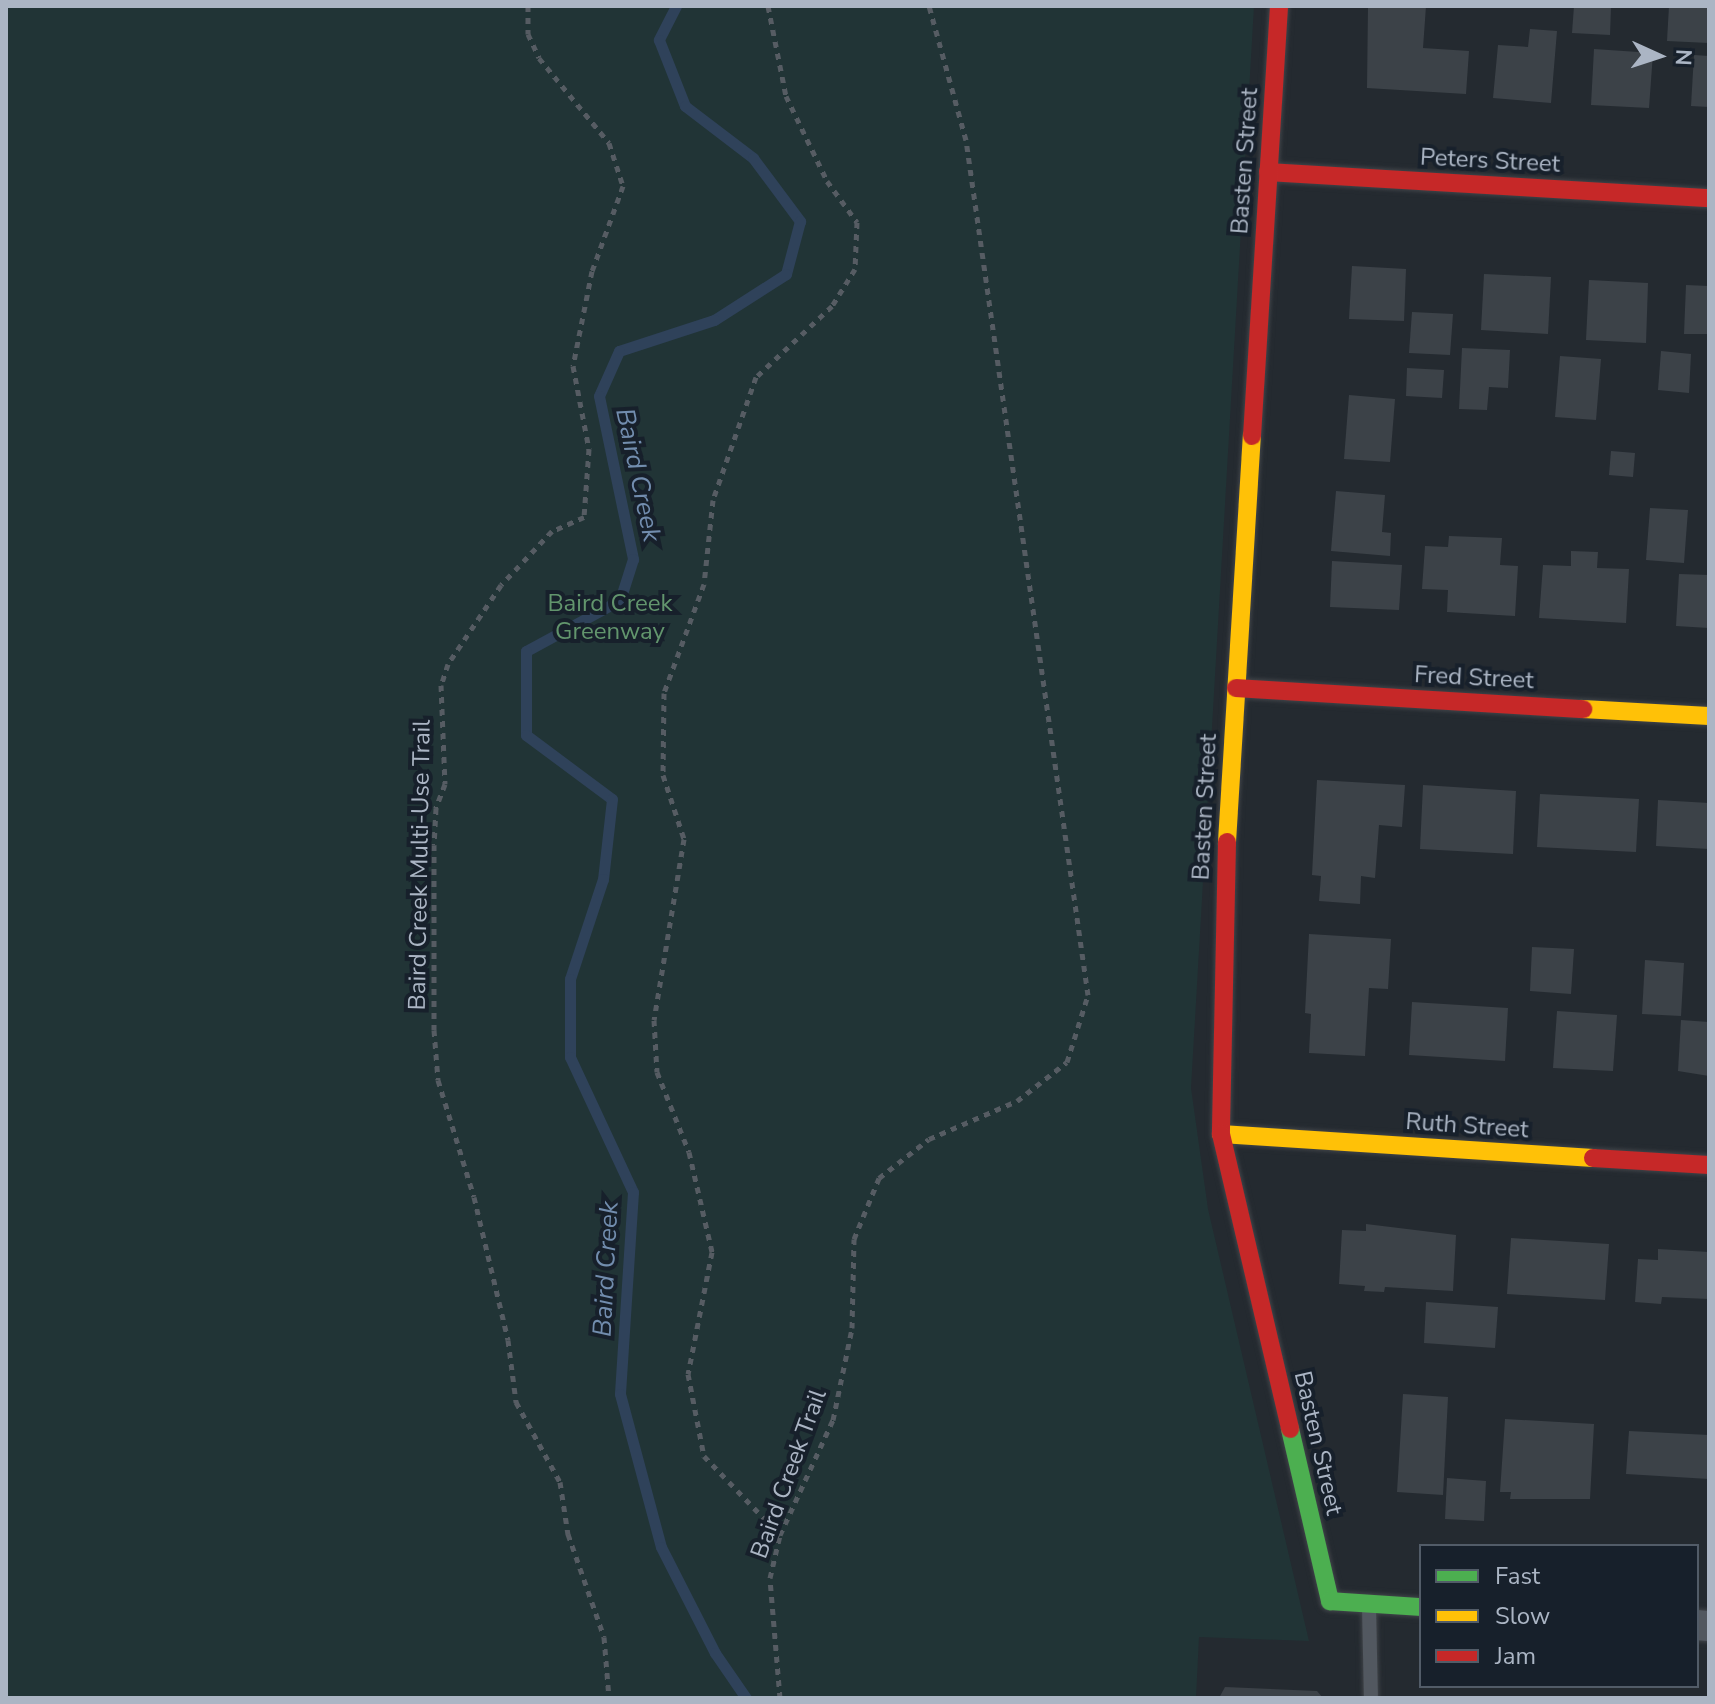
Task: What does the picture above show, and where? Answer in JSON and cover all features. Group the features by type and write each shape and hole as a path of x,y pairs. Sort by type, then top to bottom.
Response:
{"street":[{"name":"Basten Street","path":"1279,6 1223,903 1221,1134 1330,1601 1369,1603"},
{"name":"Peters Street","path":"1268,172 1709,198"},
{"name":"Fred Street","path":"1236,688 1709,716"},
{"name":"Ruth Street","path":"1221,1134 1709,1165"},
{"path":"1369,1603 1419,1607"}],"lane":[{"path":"1369,1603 1371,1698"}],"path":[{"name":"Baird Creek Multi-Use Trail","path":"528,6 528,34 539,58 609,143 623,186 592,271 573,366 589,449 584,517 552,531 501,585 448,664 441,685 445,784 436,808 434,845 434,1030 438,1080 474,1197 508,1340 516,1402 560,1482 568,1534 604,1637 609,1698"},
{"path":"768,6 786,96 827,181 857,222 855,269 832,306 756,377 713,500 704,584 664,693 663,775 684,839 654,1020 657,1072 689,1152 712,1252 688,1374 704,1456 780,1535"},
{"name":"Baird Creek Trail","path":"780,1698 770,1578 780,1535 833,1420 852,1328 854,1239 879,1178 929,1139 1017,1101 1067,1062 1088,995 966,140 929,6"}],"green space":[{"name":"Baird Creek Greenway","path":"6,6 1254,6 1191,1088 1208,1209 1309,1641 1199,1637 1196,1698 6,1698"}],"building":[{"path":"1368,6 1426,6 1423,48 1469,51 1466,94 1367,88"},
{"path":"1574,6 1611,6 1610,35 1572,33"},
{"path":"1669,6 1709,6 1709,43 1667,41"},
{"path":"1530,29 1557,31 1551,103 1493,98 1498,45 1528,47"},
{"path":"1594,49 1653,53 1649,108 1591,105"},
{"path":"1694,55 1709,56 1709,107 1691,106"},
{"path":"1352,266 1406,269 1404,321 1349,319"},
{"path":"1484,274 1551,277 1548,334 1481,330"},
{"path":"1589,280 1648,283 1646,343 1586,340"},
{"path":"1686,285 1709,286 1709,334 1684,334"},
{"path":"1412,312 1453,314 1450,355 1409,353"},
{"path":"1462,348 1510,350 1508,388 1489,387 1487,410 1459,409"},
{"path":"1661,351 1691,354 1689,393 1658,390"},
{"path":"1560,356 1601,359 1596,420 1555,417"},
{"path":"1407,368 1444,370 1442,398 1406,396"},
{"path":"1349,395 1395,399 1390,462 1344,459"},
{"path":"1611,451 1635,453 1633,477 1609,475"},
{"path":"1336,491 1385,495 1382,532 1391,533 1390,556 1331,551"},
{"path":"1650,508 1688,510 1684,563 1646,560"},
{"path":"1449,536 1502,538 1500,565 1518,566 1515,616 1447,612 1448,590 1422,589 1425,546 1448,547"},
{"path":"1571,551 1598,552 1597,568 1629,569 1626,623 1539,618 1543,565 1571,566"},
{"path":"1332,561 1402,565 1399,610 1330,607"},
{"path":"1679,574 1709,575 1709,628 1676,626"},
{"path":"1317,780 1405,785 1402,827 1379,825 1375,878 1361,876 1360,904 1319,901 1321,876 1312,875"},
{"path":"1423,785 1516,791 1513,854 1420,849"},
{"path":"1540,794 1639,799 1636,852 1537,847"},
{"path":"1658,800 1709,803 1709,849 1656,846"},
{"path":"1309,934 1391,939 1388,989 1369,988 1365,1056 1309,1053 1311,1014 1305,1013"},
{"path":"1532,947 1574,949 1571,994 1530,991"},
{"path":"1645,960 1684,963 1681,1016 1642,1014"},
{"path":"1412,1002 1508,1008 1505,1061 1409,1055"},
{"path":"1557,1011 1617,1015 1613,1071 1553,1068"},
{"path":"1681,1020 1709,1022 1709,1076 1678,1071"},
{"path":"1366,1224 1456,1235 1453,1291 1385,1287 1384,1292 1364,1291 1365,1286 1339,1284 1342,1230 1366,1231"},
{"path":"1511,1238 1609,1244 1605,1300 1507,1294"},
{"path":"1658,1249 1709,1252 1709,1299 1662,1297 1661,1304 1635,1302 1638,1259 1658,1260"},
{"path":"1426,1302 1498,1307 1495,1348 1424,1343"},
{"path":"1403,1394 1448,1397 1443,1495 1397,1492"},
{"path":"1505,1419 1594,1424 1590,1499 1510,1499 1511,1492 1500,1492"},
{"path":"1629,1431 1709,1435 1709,1479 1626,1474"},
{"path":"1447,1478 1486,1481 1484,1521 1445,1519"},
{"path":"1225,1687 1317,1691 1323,1698 1219,1698"}],"waterway":[{"name":"Baird Creek","path":"676,6 659,40 685,106 753,158 800,221 786,274 714,320 619,351 599,396 633,559 620,600 526,651 526,735 612,799 603,879 570,979 570,1057 633,1192 620,1394 661,1547 715,1653 746,1698"}],"traffic: fast":[{"path":"1290,1429 1330,1601 1419,1607"}],"traffic: slow":[{"path":"1227,842 1252,436"},
{"path":"1583,709 1709,716"},
{"path":"1221,1134 1593,1158"}],"traffic: jam":[{"path":"1252,436 1279,6"},
{"path":"1268,172 1709,198"},
{"path":"1236,688 1583,709"},
{"path":"1227,842 1221,1134 1290,1429"},
{"path":"1593,1158 1709,1165"}]}
